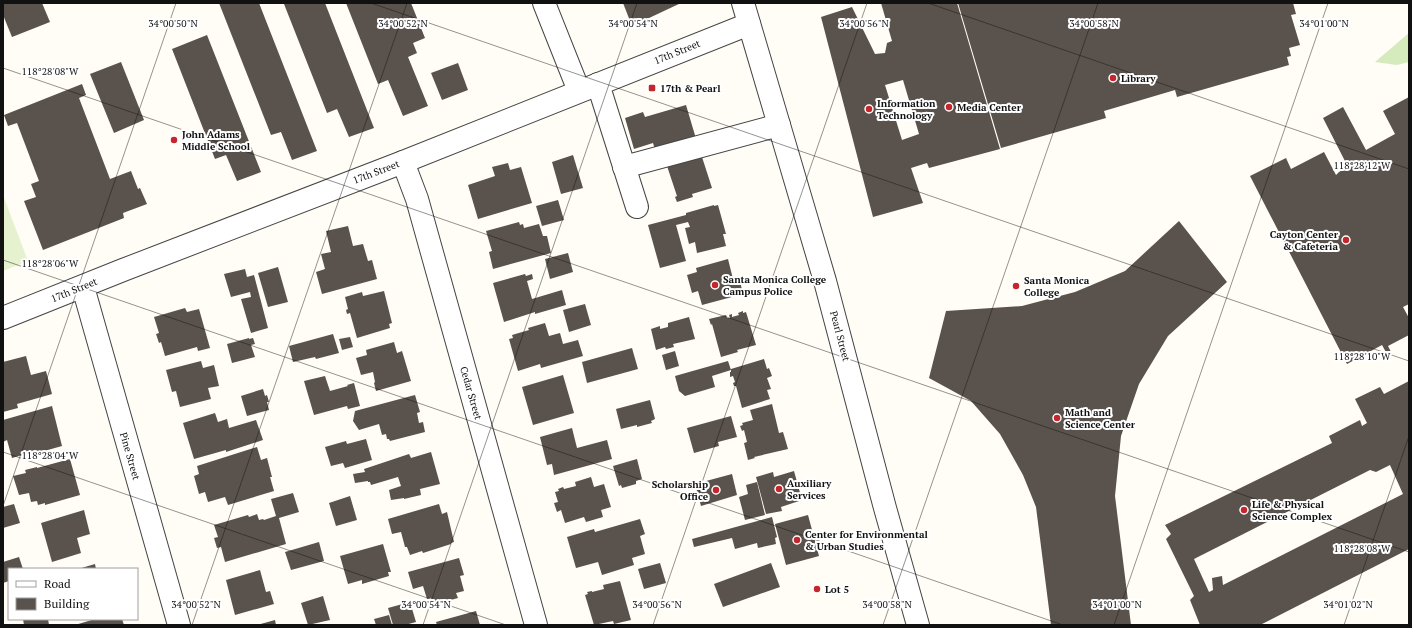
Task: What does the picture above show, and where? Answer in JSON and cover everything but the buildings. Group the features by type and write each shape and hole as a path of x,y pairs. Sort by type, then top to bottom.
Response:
{"street":[{"path":"544,3 588,88 624,167 637,207"},
{"name":"Pearl Street","path":"743,3 825,281 885,508 918,625"},
{"name":"17th Street","path":"3,318 403,162 749,24"},
{"path":"624,167 779,125"},
{"name":"Cedar Street","path":"403,162 419,207 536,625"},
{"name":"Pine Street","path":"83,287 178,625"}],"green space":[{"path":"1409,33 1409,62 1397,65 1375,62"},
{"path":"3,195 28,261 3,271"}],"place":[{"name":"Library","path":"1113,78"},
{"name":"17th & Pearl","path":"652,88"},
{"name":"Media Center","path":"949,107"},
{"name":"Information Technology","path":"869,109"},
{"name":"John Adams Middle School","path":"174,140"},
{"name":"Cayton Center & Cafeteria","path":"1346,240"},
{"name":"Santa Monica College Campus Police","path":"715,285"},
{"name":"Santa Monica College","path":"1016,286"},
{"name":"Math and Science Center","path":"1057,418"},
{"name":"Auxiliary Services","path":"779,489"},
{"name":"Scholarship Office","path":"716,490"},
{"name":"Life & Physical Science Complex","path":"1244,510"},
{"name":"Center for Environmental & Urban Studies","path":"797,540"},
{"name":"Lot 5","path":"817,589"}]}
